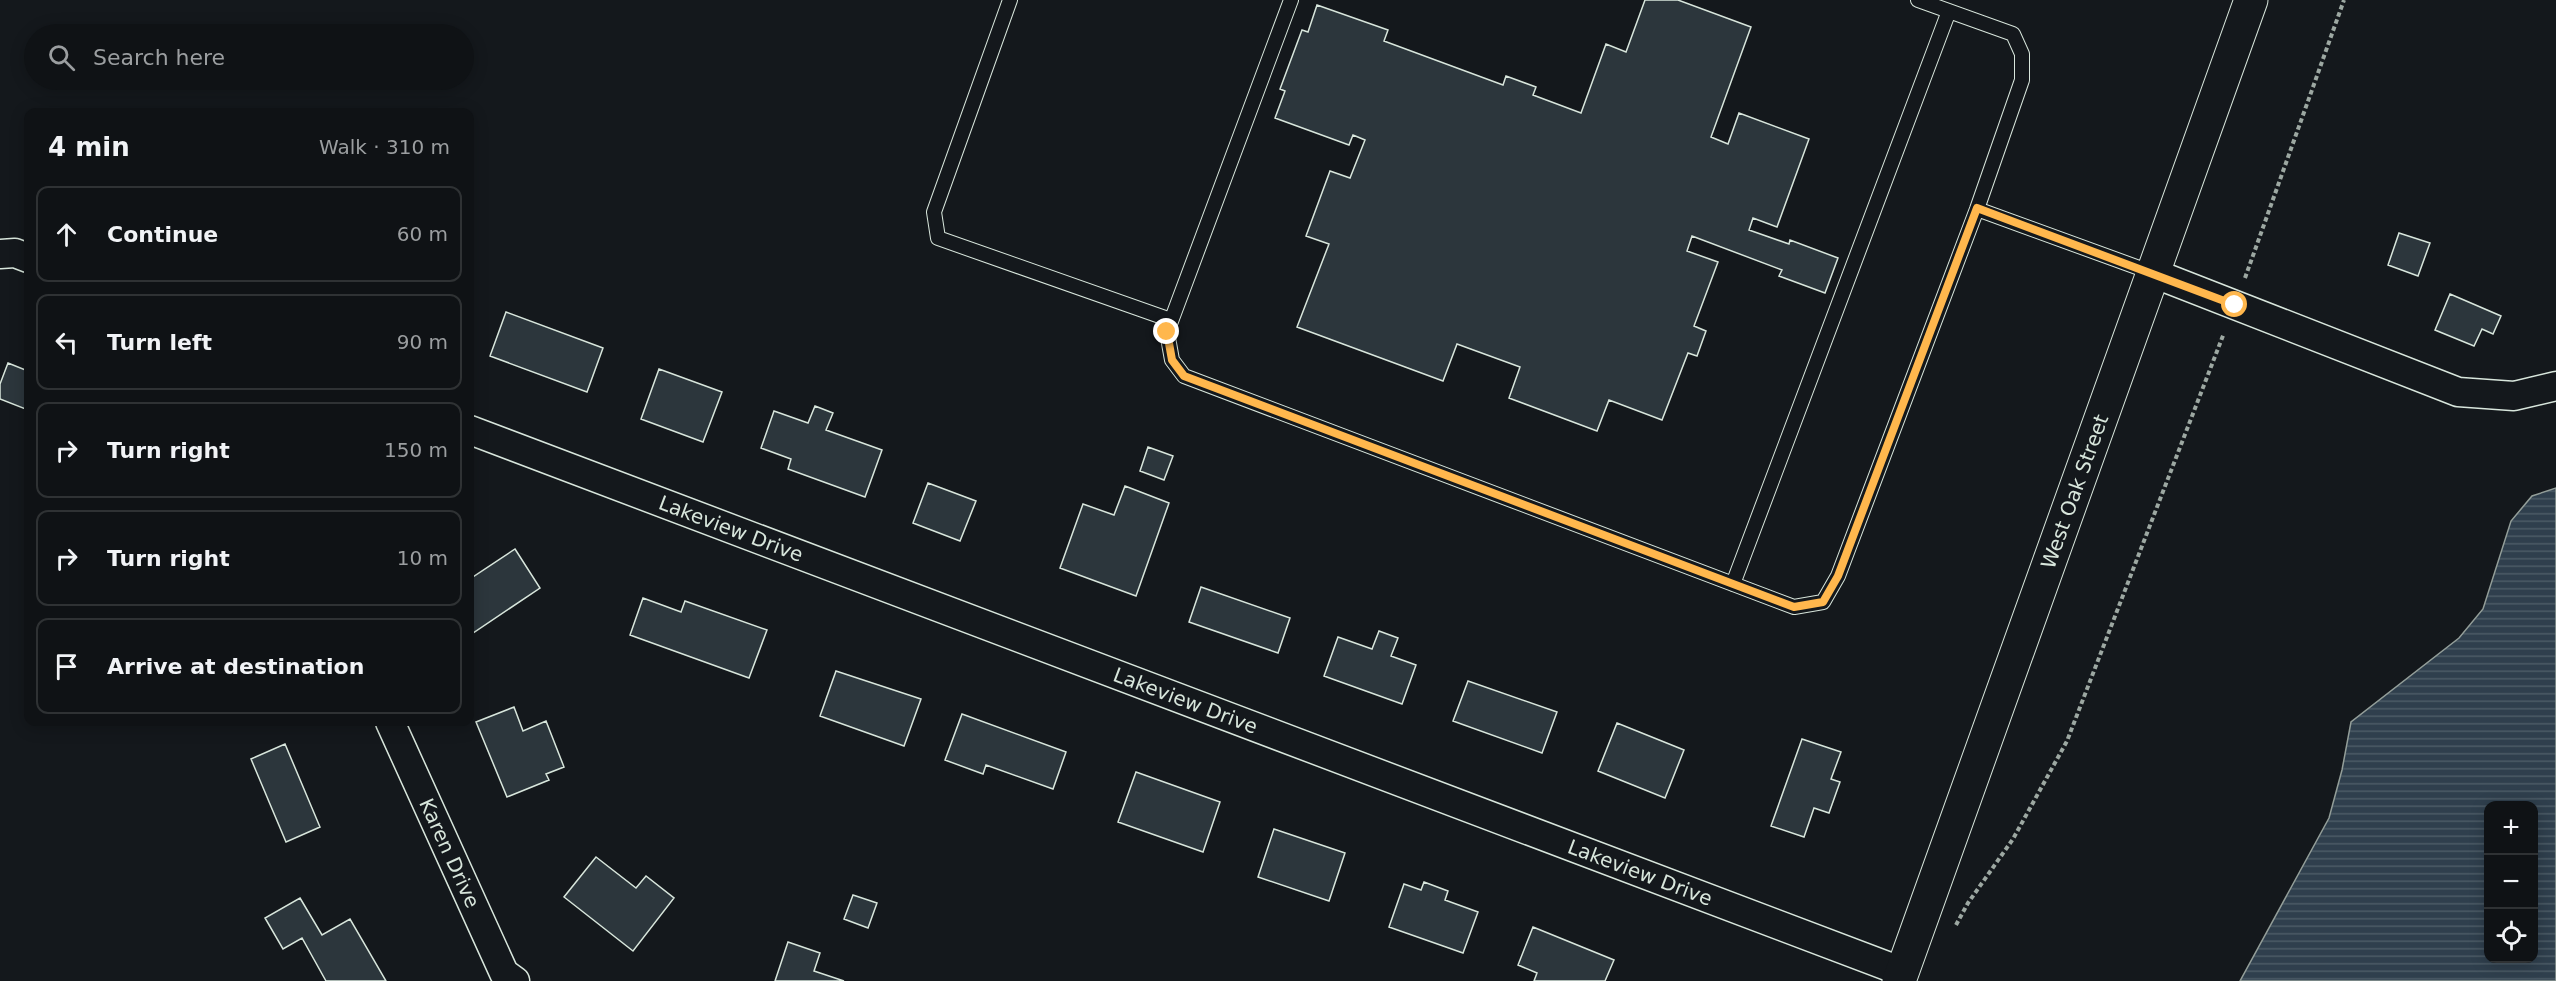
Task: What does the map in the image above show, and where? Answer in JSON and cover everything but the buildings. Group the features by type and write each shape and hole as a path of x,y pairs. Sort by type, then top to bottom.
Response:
{"main road":[{"name":"West Oak Street","path":"1901,976 2251,0"}],"street":[{"path":"0,254 15,253 24,256"},
{"path":"2152,273 2458,392 2514,396 2556,386"},
{"name":"Lakeview Drive","path":"474,432 1901,976"},
{"name":"Karen Drive","path":"392,726 504,973 514,981"}],"lane":[{"path":"1010,0 934,212 938,238 1171,320"},
{"path":"1291,0 1167,332 1172,360 1184,376 1794,607 1823,602 1838,576 1977,208 2022,80 2022,54 2013,34 1918,0"},
{"path":"1733,584 1948,11"},
{"path":"1977,208 2152,273"}],"path":[{"path":"2244,280 2344,0"},
{"path":"1951,934 1968,903 2013,839 2067,741 2222,337"}],"water":[{"path":"2556,488 2556,981 2240,981 2329,818 2342,770 2351,722 2459,638 2483,609 2511,521 2532,496"}],"route":[{"path":"1167,332 1172,360 1184,376 1794,607 1823,602 1838,576 1977,208 2235,305"}]}
